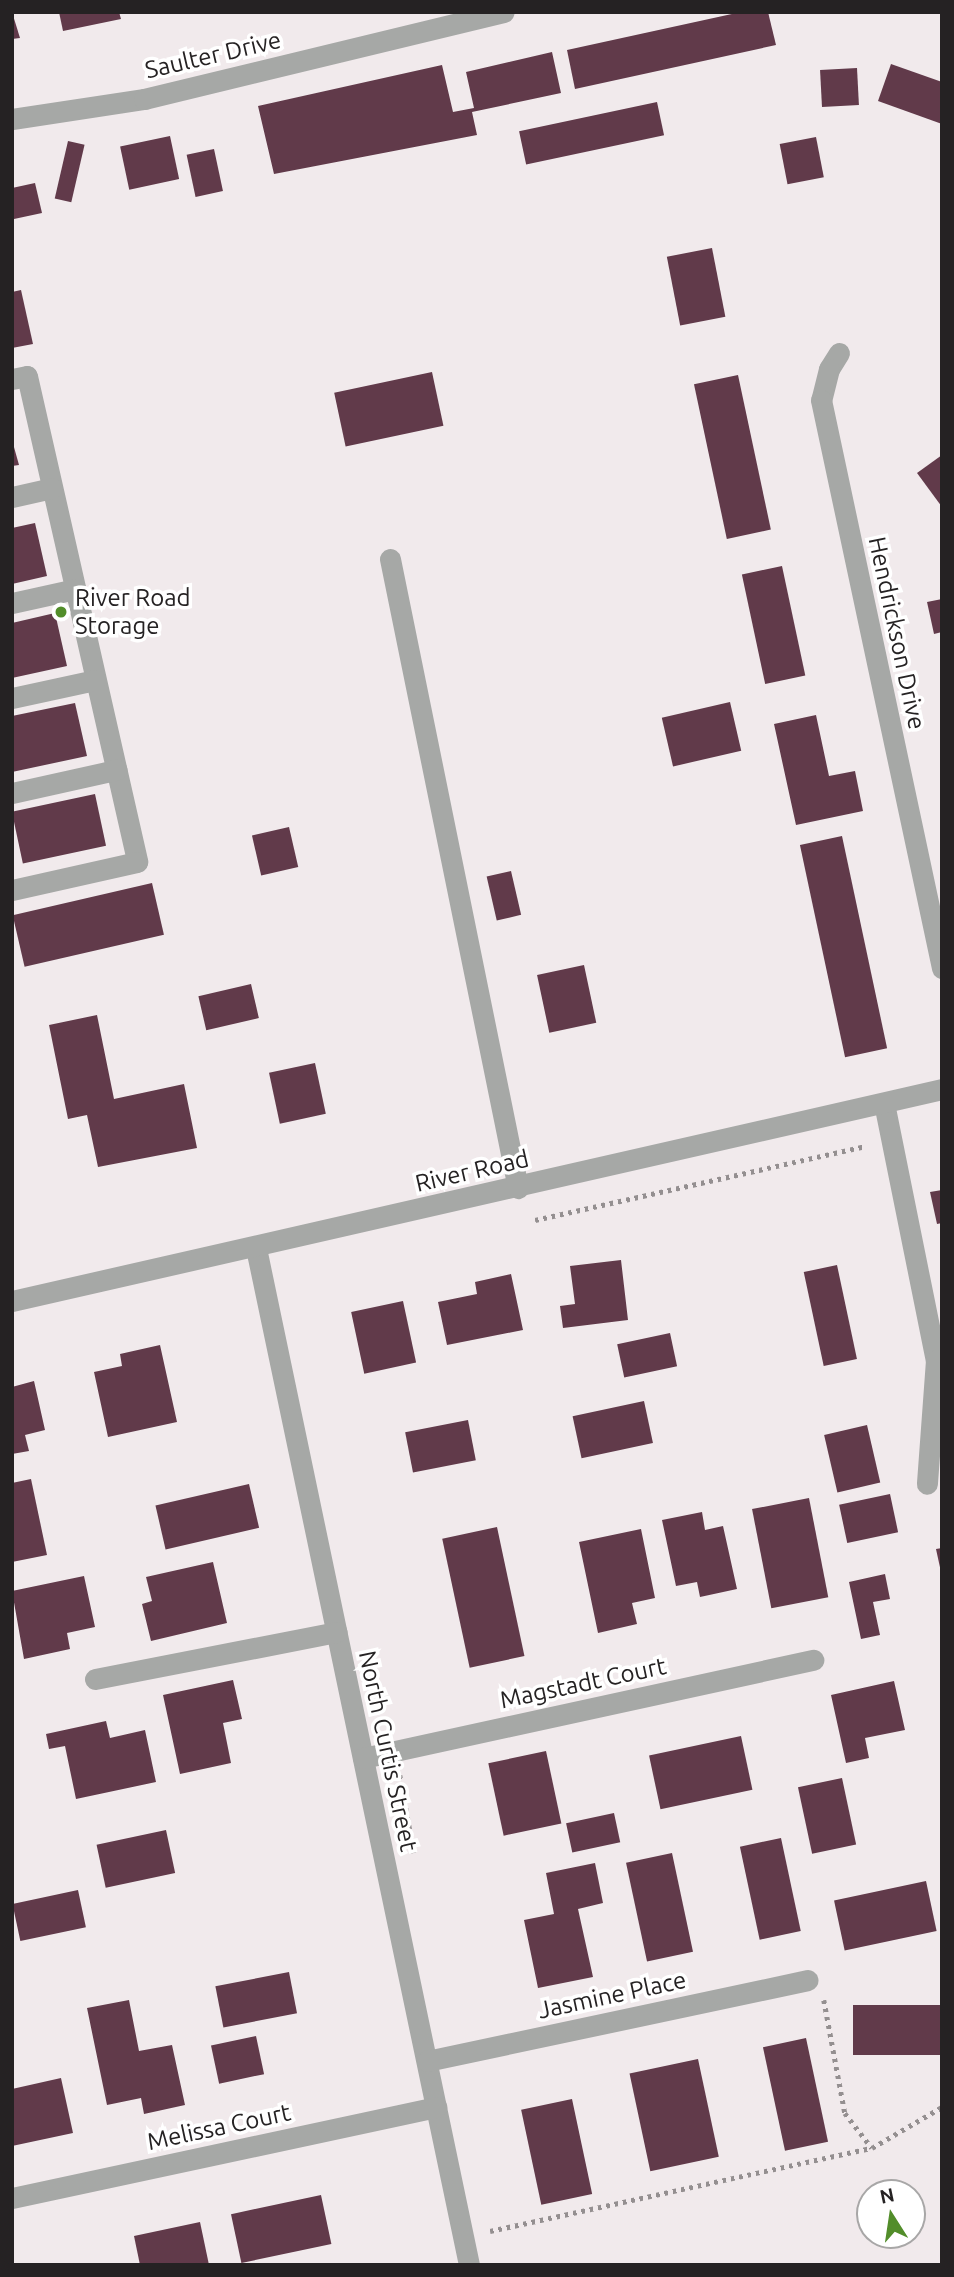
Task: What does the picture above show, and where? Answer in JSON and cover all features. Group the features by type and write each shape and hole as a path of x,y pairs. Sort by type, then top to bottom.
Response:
{"street":[{"name":"Saulter Drive","path":"12,119 144,99 505,12"},
{"name":"Hendrickson Drive","path":"839,353 829,369 821,401 942,968"},
{"path":"12,379 27,376 138,862 12,890"},
{"path":"12,496 52,488"},
{"path":"390,559 518,1188"},
{"path":"12,603 75,589"},
{"path":"12,698 96,680"},
{"path":"12,793 116,770"},
{"name":"River Road","path":"12,1301 256,1248 942,1089"},
{"path":"884,1103 936,1360 927,1484"},
{"name":"North Curtis Street","path":"256,1248 469,2265"},
{"path":"95,1679 336,1632"},
{"name":"Magstadt Court","path":"363,1758 813,1660"},
{"name":"Jasmine Place","path":"427,2061 807,1980"},
{"name":"Melissa Court","path":"12,2198 436,2107"}],"path":[{"path":"535,1220 892,1140"},
{"path":"807,1980 820,1978 845,2113 872,2147"},
{"path":"463,2237 872,2147 942,2106"}],"building":[{"path":"12,12 20,38 12,39"},
{"path":"59,12 119,12 121,19 63,31"},
{"path":"741,12 768,12 776,45 575,89 567,50"},
{"path":"552,52 561,93 472,112 477,135 274,174 258,106 442,65 453,112 474,108 466,72"},
{"path":"891,64 942,82 942,124 878,101"},
{"path":"857,68 859,105 822,107 820,70"},
{"path":"657,102 664,135 526,165 519,131"},
{"path":"170,136 179,179 129,190 120,147"},
{"path":"816,137 824,177 788,184 780,144"},
{"path":"68,141 85,145 71,202 55,198"},
{"path":"214,149 223,191 196,197 187,155"},
{"path":"35,183 42,213 14,219 12,188"},
{"path":"712,248 725,317 680,325 667,257"},
{"path":"21,290 33,344 12,348 12,292"},
{"path":"432,372 443,426 346,447 334,393"},
{"path":"738,375 771,530 727,539 694,384"},
{"path":"12,440 19,465 12,466"},
{"path":"942,455 942,507 917,473"},
{"path":"35,523 47,576 12,584 12,528"},
{"path":"782,566 805,676 765,684 742,575"},
{"path":"942,599 942,632 934,634 927,602"},
{"path":"55,613 67,666 12,678 12,623"},
{"path":"730,702 741,751 673,766 662,718"},
{"path":"75,703 87,756 12,772 12,716"},
{"path":"816,715 829,776 855,771 863,811 796,825 774,724"},
{"path":"95,794 106,846 23,864 12,812"},
{"path":"289,827 298,867 261,875 252,836"},
{"path":"842,836 887,1048 845,1057 800,845"},
{"path":"511,871 521,915 497,920 487,877"},
{"path":"152,883 164,935 25,967 13,915"},
{"path":"584,965 596,1023 549,1033 537,975"},
{"path":"251,984 259,1018 206,1030 198,996"},
{"path":"97,1015 114,1099 184,1084 197,1148 98,1167 87,1115 68,1119 49,1025"},
{"path":"315,1063 326,1114 280,1124 269,1073"},
{"path":"942,1190 942,1223 937,1224 930,1192"},
{"path":"621,1260 628,1320 563,1328 560,1306 575,1304 570,1266"},
{"path":"837,1265 857,1359 824,1366 804,1272"},
{"path":"511,1274 523,1330 447,1345 438,1302 477,1294 475,1282"},
{"path":"403,1301 416,1363 364,1374 351,1312"},
{"path":"670,1333 677,1366 624,1377 617,1344"},
{"path":"160,1345 177,1422 108,1437 94,1372 122,1366 120,1354"},
{"path":"34,1381 45,1430 25,1435 29,1451 12,1454 12,1387"},
{"path":"644,1401 653,1443 582,1458 573,1416"},
{"path":"468,1420 476,1460 413,1472 405,1432"},
{"path":"867,1425 880,1482 837,1492 824,1435"},
{"path":"31,1479 47,1555 12,1562 12,1483"},
{"path":"249,1484 259,1528 166,1549 155,1506"},
{"path":"890,1494 898,1532 847,1543 839,1505"},
{"path":"809,1498 828,1597 771,1608 752,1509"},
{"path":"702,1512 705,1530 723,1526 737,1589 700,1597 697,1582 676,1586 662,1520"},
{"path":"497,1527 524,1656 470,1668 442,1539"},
{"path":"641,1529 655,1598 632,1603 637,1624 598,1633 579,1542"},
{"path":"942,1548 942,1572 941,1572 936,1549"},
{"path":"213,1562 227,1623 151,1641 142,1604 152,1601 146,1577"},
{"path":"885,1574 890,1599 873,1602 880,1635 861,1639 849,1582"},
{"path":"84,1576 95,1627 67,1633 70,1649 24,1659 12,1591"},
{"path":"233,1680 242,1719 223,1723 231,1763 180,1774 163,1695"},
{"path":"894,1681 905,1730 865,1738 869,1758 846,1763 831,1695"},
{"path":"106,1721 110,1738 145,1730 156,1782 76,1799 65,1746 49,1749 46,1734"},
{"path":"741,1736 752,1790 660,1809 649,1756"},
{"path":"546,1751 561,1823 504,1836 488,1763"},
{"path":"842,1778 856,1845 812,1854 798,1787"},
{"path":"614,1813 620,1842 572,1853 566,1823"},
{"path":"166,1830 175,1873 106,1888 97,1845"},
{"path":"781,1838 801,1931 760,1940 740,1847"},
{"path":"672,1853 693,1952 647,1962 626,1863"},
{"path":"595,1863 603,1903 578,1909 593,1977 538,1988 524,1920 554,1914 546,1873"},
{"path":"926,1881 937,1931 845,1950 834,1901"},
{"path":"78,1890 86,1927 20,1941 12,1904"},
{"path":"289,1972 297,2013 223,2028 215,1986"},
{"path":"129,2000 139,2051 172,2045 185,2105 144,2114 141,2098 107,2105 87,2008"},
{"path":"853,2005 942,2005 942,2055 853,2055"},
{"path":"256,2036 264,2074 219,2084 211,2046"},
{"path":"806,2038 828,2142 785,2151 763,2047"},
{"path":"698,2059 719,2157 650,2171 630,2074"},
{"path":"61,2078 73,2133 12,2146 12,2089"},
{"path":"572,2099 592,2194 541,2205 521,2110"},
{"path":"321,2195 331,2244 241,2263 231,2214"},
{"path":"200,2222 209,2265 140,2265 134,2236"}],"place":[{"name":"River Road Storage","path":"61,612"}]}
